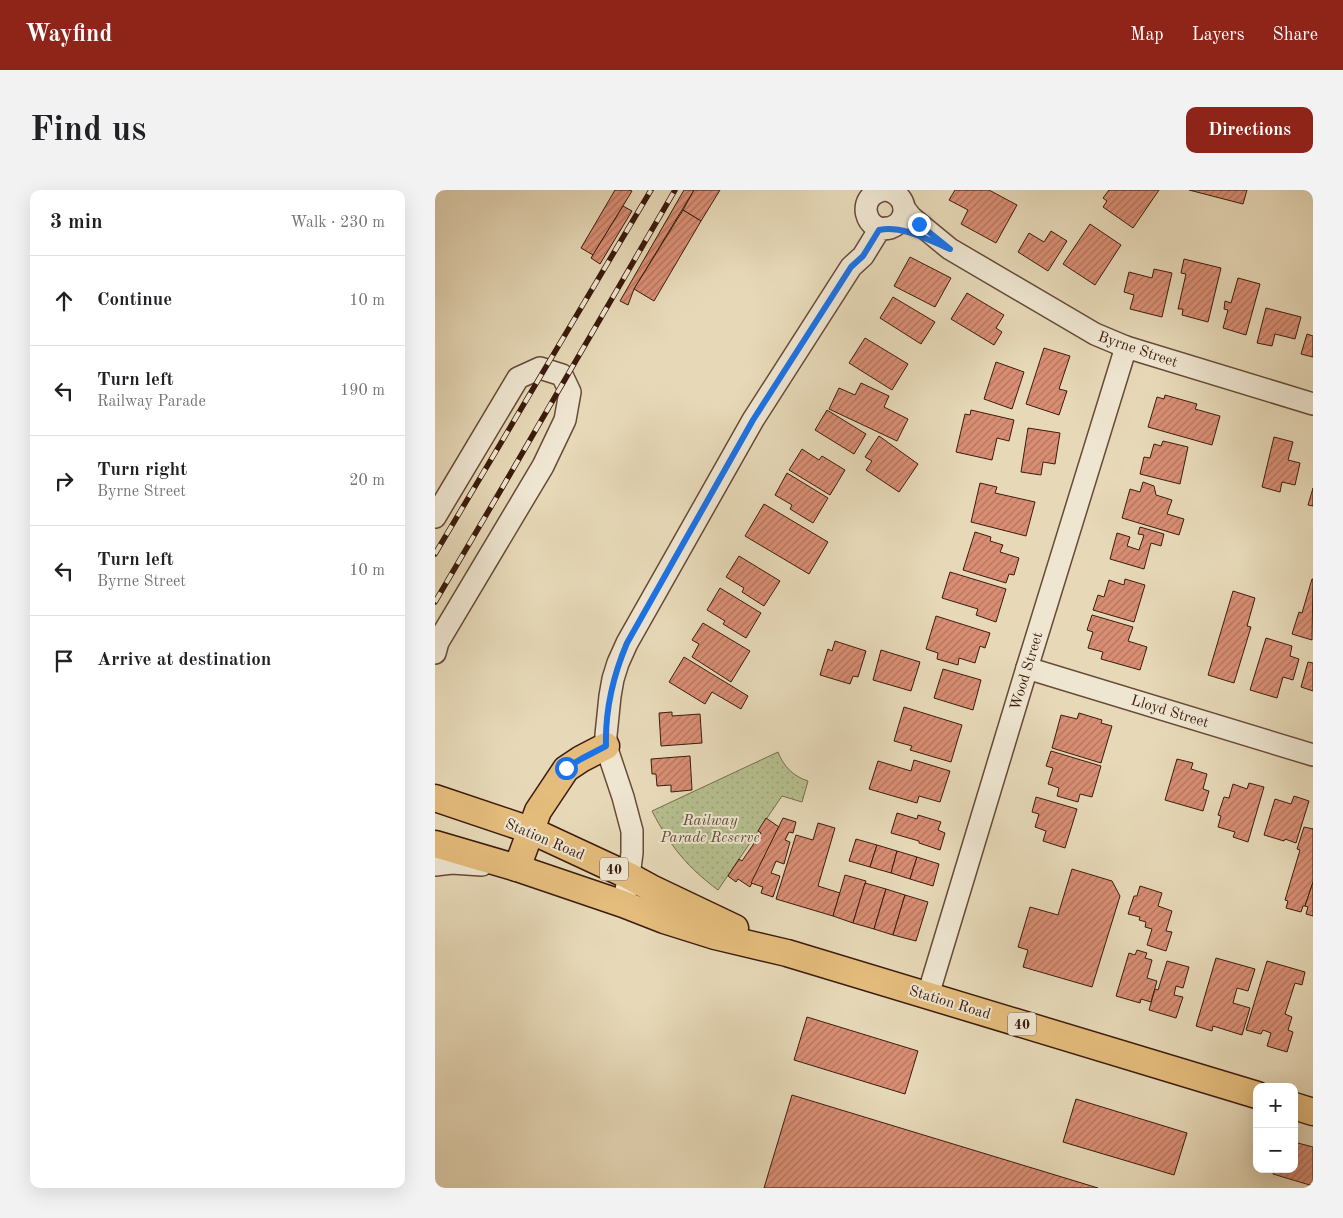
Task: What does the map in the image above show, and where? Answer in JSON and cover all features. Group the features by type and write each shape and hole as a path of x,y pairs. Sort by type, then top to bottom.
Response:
{"main road":[{"path":"517,868 538,811 566,768 606,746"},
{"name":"Station Road","path":"435,798 530,830 787,953"},
{"name":"Station Road","path":"435,844 517,868 715,936 787,953 1253,1094"},
{"path":"1298,1107 1313,1112"}],"street":[{"path":"623,904 629,876 632,831 606,746 613,679 618,663 627,643 753,420 851,267 863,256 879,230 888,228 899,223 902,218 905,201 897,194 884,190 876,192 869,199 866,209 870,221 877,227 888,228"},
{"name":"Byrne Street","path":"905,201 911,217 950,249"},
{"path":"851,267 867,216"},
{"name":"Byrne Street","path":"888,228 910,233 950,249 1095,334 1125,347 1313,404"},
{"name":"Wood Street","path":"929,995 1125,347"},
{"path":"435,517 518,378 540,368 562,375 570,392 565,420 543,466 443,634 435,653"},
{"name":"Lloyd Street","path":"1027,668 1313,755"},
{"path":"435,865 452,863 517,868"}],"green space":[{"name":"Railway Parade Reserve","path":"778,752 790,770 808,781 802,802 782,796 718,890 697,873 680,855 652,811"}],"building":[{"path":"615,190 632,191 593,255 581,248"},
{"path":"684,190 694,190 634,289 628,305 620,301"},
{"path":"694,190 720,190 701,221 683,210"},
{"path":"955,190 989,190 1017,205 996,243 961,224 968,210 949,200"},
{"path":"1109,190 1159,190 1133,228 1103,207 1107,201 1103,198"},
{"path":"1189,190 1247,190 1243,204"},
{"path":"623,206 632,211 600,264 591,258"},
{"path":"683,210 701,221 654,301 634,289"},
{"path":"1090,224 1121,245 1095,285 1063,264"},
{"path":"1051,231 1067,241 1048,271 1018,252 1029,233 1044,242"},
{"path":"910,257 951,278 935,307 894,286"},
{"path":"1184,259 1221,268 1208,322 1182,315 1183,309 1178,309 1186,274 1181,273"},
{"path":"1154,269 1172,273 1162,317 1130,309 1134,295 1124,292 1129,272 1152,278"},
{"path":"1238,278 1260,284 1246,335 1223,328 1228,310 1224,309 1225,301 1231,303"},
{"path":"967,293 1004,315 996,328 1002,332 994,345 951,319"},
{"path":"893,297 935,322 921,344 880,318"},
{"path":"1266,308 1301,317 1295,339 1275,334 1272,346 1257,343"},
{"path":"1307,334 1313,336 1313,357 1301,354"},
{"path":"865,338 908,364 892,390 849,363"},
{"path":"1044,348 1070,356 1059,389 1067,391 1059,415 1026,404"},
{"path":"996,362 1024,372 1012,409 984,399"},
{"path":"861,383 889,396 884,407 908,419 897,441 829,409 839,388 855,395"},
{"path":"1165,395 1197,404 1195,409 1220,416 1212,445 1148,427 1157,397 1164,399"},
{"path":"827,410 866,434 854,454 815,430"},
{"path":"971,410 1014,420 1009,441 997,438 992,460 956,452 965,414 970,415"},
{"path":"1028,428 1060,433 1055,464 1043,462 1041,475 1021,472"},
{"path":"879,436 918,464 899,492 866,470 872,461 865,457"},
{"path":"1274,437 1293,442 1288,460 1300,463 1295,485 1282,482 1280,492 1262,487"},
{"path":"1163,441 1188,447 1180,484 1140,474 1144,457 1150,458 1154,444 1161,446"},
{"path":"802,449 819,460 822,456 845,470 830,495 789,470"},
{"path":"787,473 828,498 813,523 790,509 792,505 775,495"},
{"path":"1143,482 1154,486 1156,495 1172,500 1167,514 1184,519 1179,535 1122,518 1130,489 1140,492"},
{"path":"980,483 997,487 995,493 1035,502 1026,536 971,522"},
{"path":"1313,488 1313,506 1308,505"},
{"path":"764,504 828,542 809,574 745,536"},
{"path":"1140,527 1164,534 1161,546 1151,543 1144,569 1110,559 1117,533 1130,537 1127,546 1139,550 1144,535 1138,534"},
{"path":"975,532 991,537 990,541 1003,545 1000,552 1019,558 1014,575 1009,574 1006,583 963,570"},
{"path":"739,556 780,581 764,606 742,592 744,588 726,577"},
{"path":"950,572 1006,589 996,622 976,615 978,609 942,598"},
{"path":"1125,579 1145,585 1134,622 1093,610 1098,595 1104,597 1109,580 1124,585"},
{"path":"1312,579 1312,640 1292,634 1299,612 1302,613"},
{"path":"720,588 761,613 746,638 723,624 725,621 707,610"},
{"path":"1233,591 1255,598 1247,626 1251,627 1234,683 1208,675"},
{"path":"1092,615 1133,627 1128,641 1147,647 1140,670 1101,659 1103,652 1088,648 1093,632 1087,630"},
{"path":"936,616 990,633 985,648 980,646 975,663 959,658 958,665 937,659 938,653 926,649"},
{"path":"703,623 750,651 731,682 692,657 699,644 692,640"},
{"path":"1266,638 1292,646 1290,656 1299,659 1293,680 1283,677 1277,698 1250,690"},
{"path":"835,641 866,651 858,677 853,676 850,684 820,675 828,649 832,651"},
{"path":"881,650 920,662 911,691 873,680"},
{"path":"684,657 748,696 741,709 712,692 705,704 669,682"},
{"path":"1308,662 1313,663 1313,691 1301,687"},
{"path":"943,669 981,680 973,710 934,698"},
{"path":"904,707 962,725 951,762 910,750 912,746 894,741"},
{"path":"672,712 672,716 700,714 702,743 661,746 659,713"},
{"path":"1079,713 1102,720 1101,723 1112,726 1101,763 1052,748 1061,715 1077,719"},
{"path":"1051,751 1101,766 1092,797 1080,794 1078,802 1057,796 1059,788 1048,784 1053,768 1046,766"},
{"path":"690,756 692,790 671,792 671,785 657,786 656,774 652,774 651,759"},
{"path":"1177,759 1193,763 1191,769 1207,774 1203,789 1209,791 1203,811 1165,800"},
{"path":"914,760 950,771 940,802 919,796 917,803 869,789 878,761 911,771"},
{"path":"1249,783 1264,787 1248,842 1233,837 1235,832 1218,827 1221,816 1218,815 1224,797 1229,798 1233,784 1247,789"},
{"path":"1294,796 1309,801 1296,843 1264,835 1275,799 1291,804"},
{"path":"1036,797 1077,809 1065,848 1043,841 1046,831 1035,827 1039,814 1032,812"},
{"path":"897,813 917,819 918,815 941,822 938,830 945,833 940,850 919,843 919,841 891,833"},
{"path":"766,818 779,827 750,887 738,879 736,882 728,876 739,859 742,861 761,833 758,831"},
{"path":"783,818 796,822 793,833 789,832 785,840 790,842 784,864 776,861 771,873 780,876 773,897 761,893 763,887 751,883"},
{"path":"818,823 835,828 818,886 840,893 833,916 776,899 796,835 813,840"},
{"path":"1304,827 1313,829 1313,882 1301,912 1286,908 1288,901 1285,900 1300,850 1297,849"},
{"path":"856,839 877,845 870,867 849,861"},
{"path":"877,845 897,851 891,873 870,867"},
{"path":"897,851 917,857 910,879 891,873"},
{"path":"917,857 939,864 933,886 910,879"},
{"path":"1072,869 1112,881 1120,896 1092,987 1023,967 1028,950 1018,947 1030,907 1058,915"},
{"path":"845,875 866,881 853,923 833,916"},
{"path":"1313,882 1313,916 1306,914 1308,907 1305,906"},
{"path":"865,883 886,889 874,929 853,923"},
{"path":"1140,886 1162,893 1158,906 1172,911 1166,931 1172,932 1166,951 1147,945 1152,929 1145,927 1146,922 1139,920 1140,917 1128,914 1134,896 1137,896"},
{"path":"886,889 905,895 893,935 874,929"},
{"path":"905,895 928,902 916,941 893,935"},
{"path":"1137,950 1147,953 1145,958 1152,960 1147,978 1157,981 1151,1002 1141,999 1140,1003 1116,996 1129,953 1135,955"},
{"path":"1216,958 1255,969 1248,991 1237,988 1233,1003 1250,1008 1242,1035 1213,1026 1212,1031 1196,1026"},
{"path":"1167,961 1189,967 1183,988 1176,986 1174,995 1183,997 1176,1018 1149,1010 1155,989 1158,990"},
{"path":"1267,961 1305,972 1302,985 1295,983 1285,1014 1292,1017 1288,1030 1293,1032 1287,1052 1267,1046 1271,1033 1263,1030 1261,1034 1246,1030"},
{"path":"807,1017 918,1051 905,1094 794,1060"},
{"path":"792,1095 1098,1188 764,1188"},
{"path":"1076,1099 1187,1133 1174,1175 1063,1142"},
{"path":"1298,1143 1313,1147 1313,1186 1273,1174 1298,1173"}],"railway":[{"path":"435,554 651,190"},
{"path":"435,602 675,190"}],"route":[{"path":"566,768 606,746 613,679 627,643 753,420 851,267 863,256 879,230 887,228 910,233 950,249 919,224"}]}
